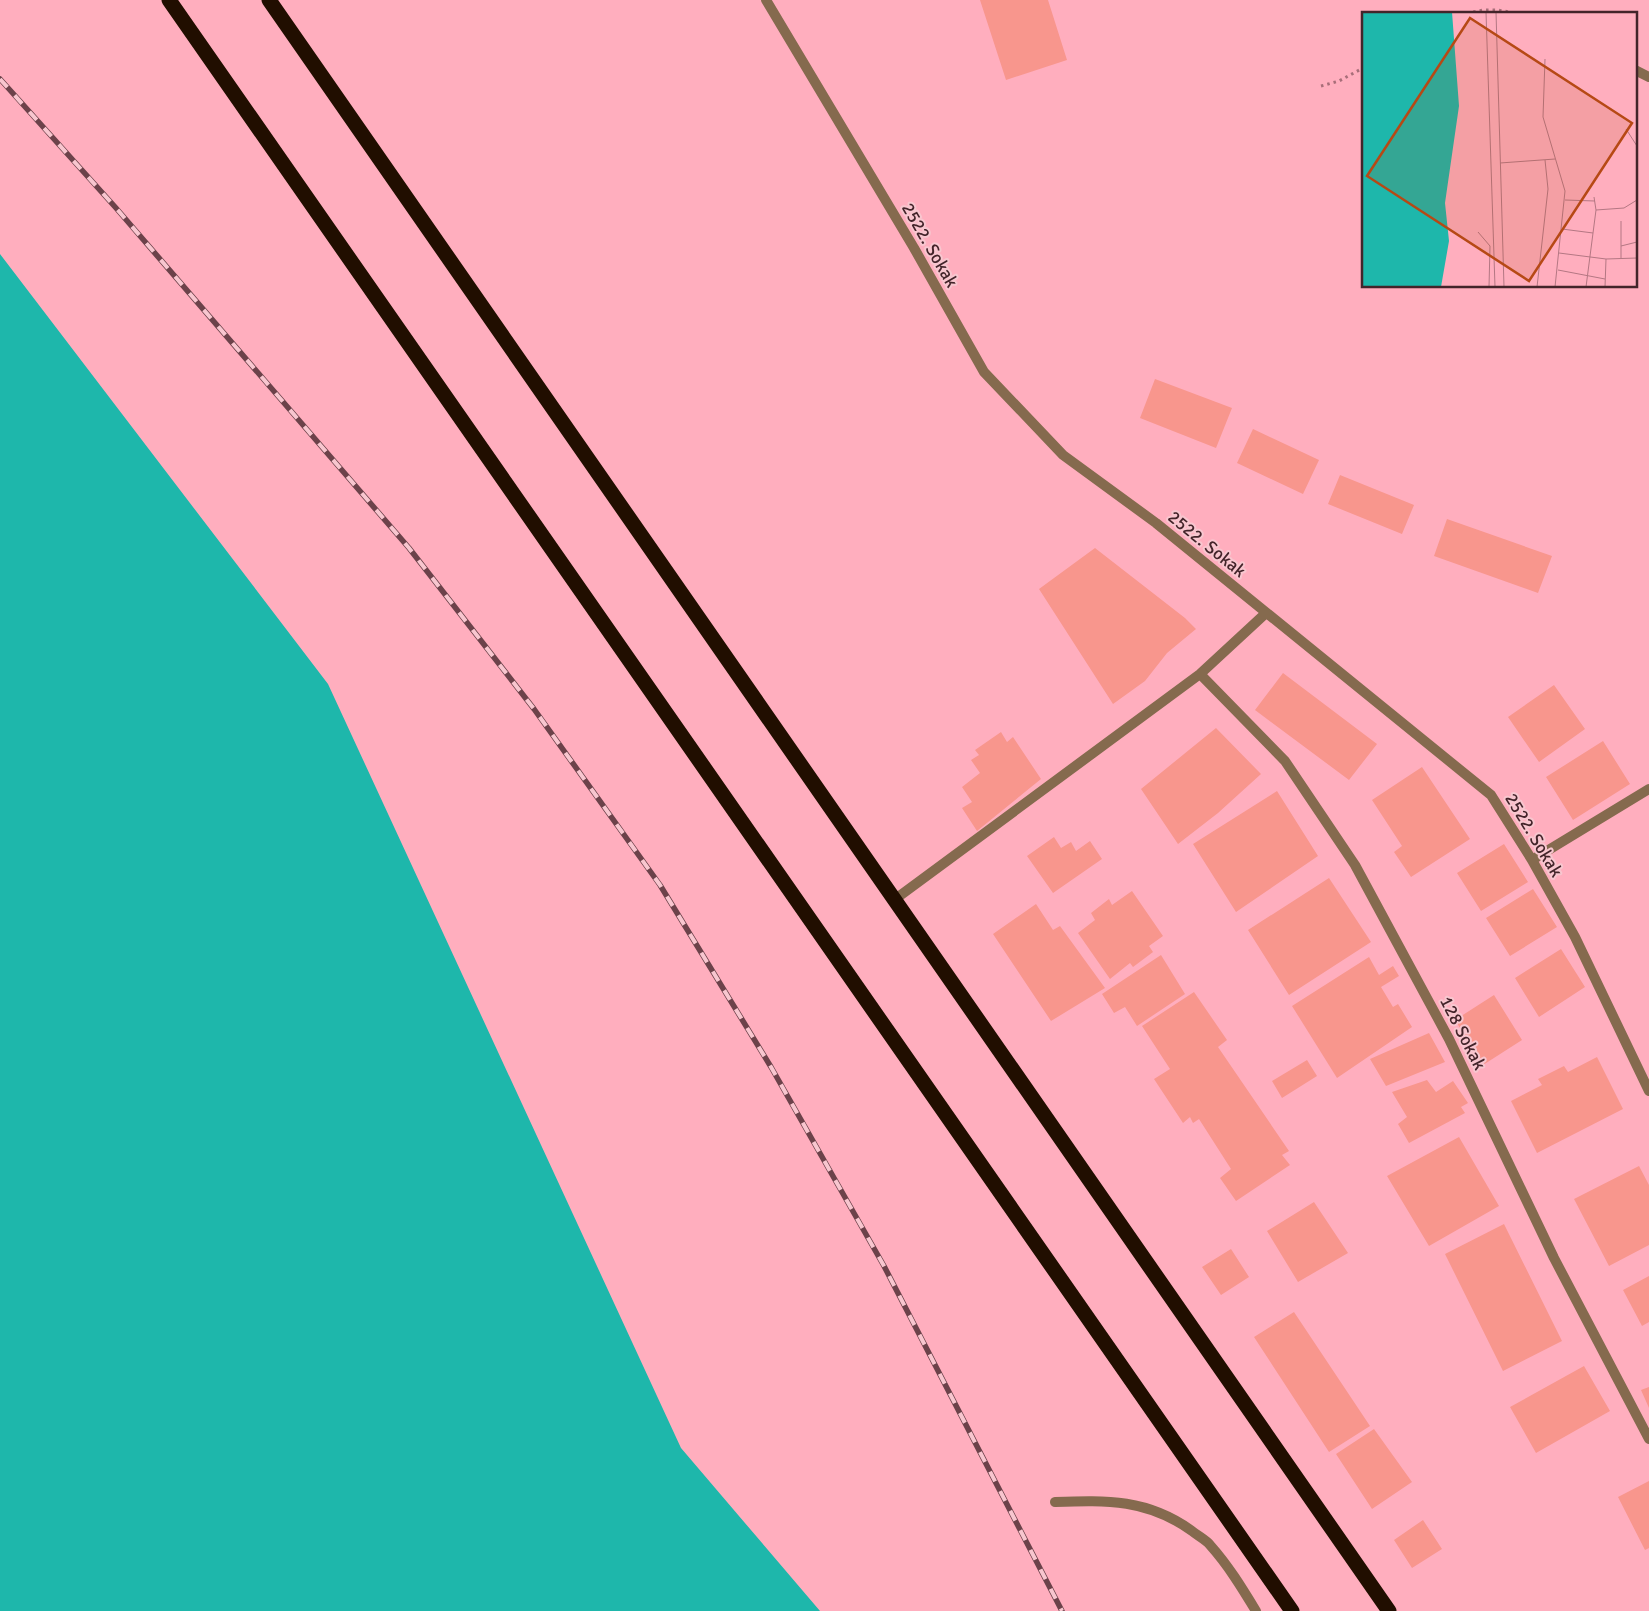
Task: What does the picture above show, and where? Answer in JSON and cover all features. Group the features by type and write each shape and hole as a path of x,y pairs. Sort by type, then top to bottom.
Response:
{"highway":[{"path":"170,0 1292,1611"},
{"path":"269,0 1389,1611"}],"street":[{"name":"2522. Sokak","path":"766,0 914,248 984,372 1063,455 1156,523 1491,795 1532,860 1576,937 1648,1086"},
{"path":"1636,70 1649,77"},
{"path":"894,900 1200,674 1266,613"},
{"name":"128 Sokak","path":"1200,674 1285,761 1355,865 1449,1039 1554,1258 1649,1439"},
{"path":"1532,860 1649,789"},
{"path":"1054,1502 1102,1500 1138,1504 1176,1520 1209,1543 1234,1574 1256,1611"}],"path":[{"path":"1472,12 1503,10 1510,12"},
{"path":"1321,86 1339,81 1362,69"}],"water":[{"path":"0,254 328,684 681,1448 820,1611 0,1611"}],"building":[{"path":"980,0 1048,0 1067,60 1006,80"},
{"path":"1155,379 1232,408 1216,448 1140,418"},
{"path":"1253,429 1319,460 1303,494 1237,463"},
{"path":"1340,475 1414,505 1402,534 1328,504"},
{"path":"1447,519 1552,556 1538,593 1434,556"},
{"path":"1095,548 1185,618 1196,629 1167,653 1145,681 1113,704 1039,589"},
{"path":"1283,673 1377,744 1349,780 1255,710"},
{"path":"1554,685 1585,729 1539,762 1508,717"},
{"path":"1216,728 1261,774 1218,813 1178,844 1141,789"},
{"path":"1001,732 1007,742 1013,737 1041,779 977,831 962,808 972,802 962,787 980,773 971,760 979,755 975,750"},
{"path":"1603,741 1630,784 1573,820 1546,777"},
{"path":"1422,767 1470,839 1411,877 1394,852 1402,846 1372,800"},
{"path":"1277,791 1318,856 1236,912 1193,844"},
{"path":"1054,837 1061,848 1071,842 1076,851 1090,841 1102,859 1053,893 1027,856"},
{"path":"1504,844 1528,882 1481,911 1457,873"},
{"path":"1329,878 1371,942 1289,995 1248,930"},
{"path":"1533,889 1557,927 1510,956 1486,918"},
{"path":"1132,891 1163,936 1149,946 1153,952 1133,967 1130,963 1110,979 1078,933 1095,920 1091,913 1109,899 1112,905"},
{"path":"1036,904 1053,930 1060,926 1105,988 1051,1021 993,934"},
{"path":"1561,949 1585,987 1539,1017 1515,978"},
{"path":"1161,955 1185,994 1137,1026 1125,1007 1114,1013 1102,994"},
{"path":"1369,957 1379,975 1393,966 1399,976 1381,987 1393,1007 1398,1004 1412,1027 1337,1078 1292,1006"},
{"path":"1194,992 1227,1040 1218,1047 1289,1151 1282,1155 1290,1165 1236,1201 1220,1178 1231,1169 1199,1119 1193,1123 1190,1117 1183,1123 1154,1079 1170,1069 1142,1026"},
{"path":"1494,995 1522,1040 1483,1065 1455,1020"},
{"path":"1429,1033 1445,1062 1386,1086 1370,1059"},
{"path":"1597,1057 1623,1109 1537,1153 1511,1101 1542,1085 1538,1079 1564,1066 1568,1072"},
{"path":"1307,1060 1317,1076 1282,1098 1272,1081"},
{"path":"1427,1080 1436,1092 1453,1081 1468,1103 1461,1107 1465,1113 1409,1143 1398,1124 1407,1117 1392,1092"},
{"path":"1459,1137 1499,1206 1429,1246 1387,1176"},
{"path":"1639,1166 1649,1185 1649,1245 1609,1266 1574,1199"},
{"path":"1314,1202 1348,1253 1298,1282 1267,1231"},
{"path":"1504,1224 1562,1341 1503,1371 1445,1254"},
{"path":"1231,1249 1249,1277 1221,1295 1202,1267"},
{"path":"1649,1276 1649,1322 1642,1326 1623,1290"},
{"path":"1294,1312 1370,1426 1329,1452 1254,1337"},
{"path":"1584,1366 1610,1411 1536,1453 1510,1407"},
{"path":"1649,1387 1649,1408 1641,1390"},
{"path":"1374,1429 1412,1482 1372,1509 1336,1454"},
{"path":"1649,1481 1649,1548 1645,1550 1618,1497"},
{"path":"1423,1520 1442,1549 1412,1568 1394,1540"}],"railway":[{"path":"0,79 116,208 409,548 534,709 660,885 771,1067 884,1266 1062,1611"}]}
